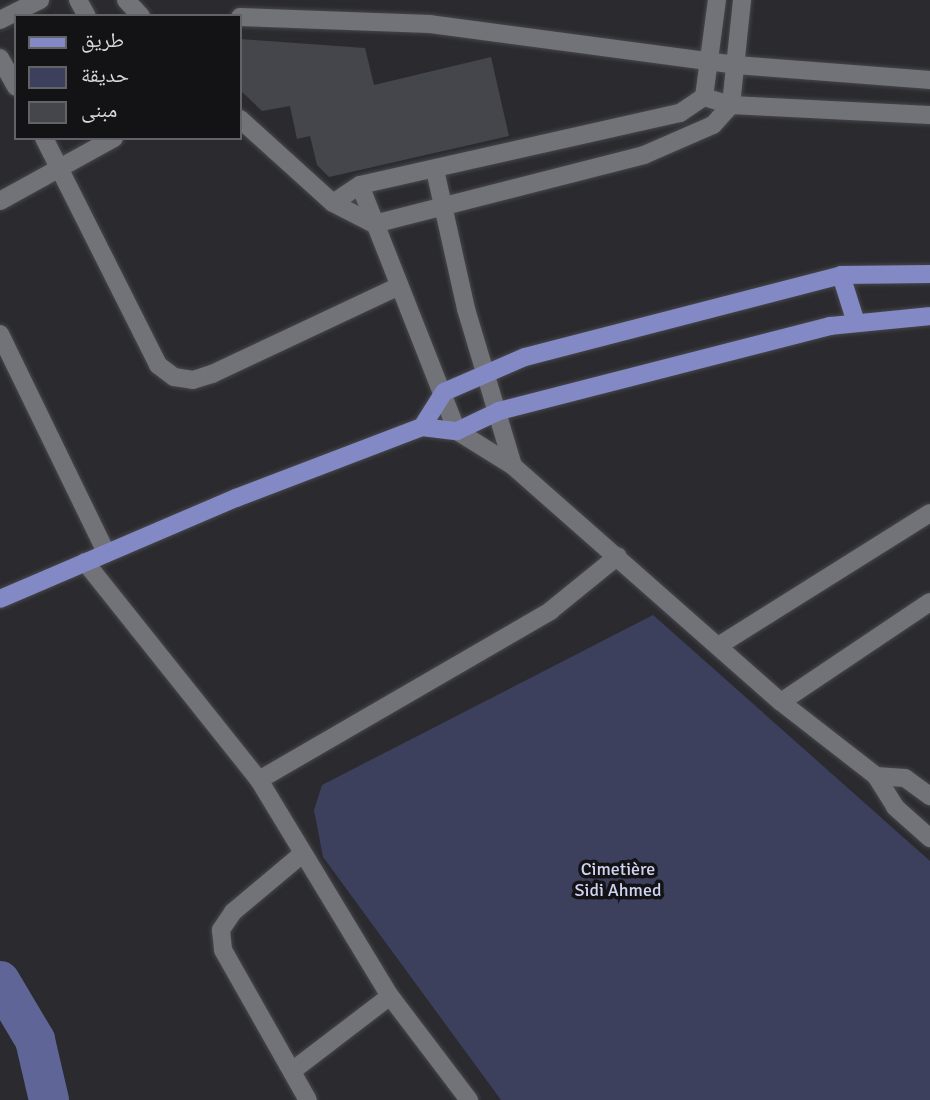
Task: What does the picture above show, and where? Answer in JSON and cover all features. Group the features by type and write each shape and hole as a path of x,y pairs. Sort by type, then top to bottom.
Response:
{"main road":[{"path":"422,427 444,392 525,357 841,275 930,274"},
{"path":"841,275 856,323"},
{"path":"0,599 106,552 422,427 457,431 499,411 856,323 930,316"}],"street":[{"path":"0,20 40,0"},
{"path":"126,0 139,14"},
{"path":"242,121 334,203 374,224 672,146 713,125 731,105 742,8 717,7 704,97 680,113 608,134 360,185 334,203"},
{"path":"242,17 430,24 736,65 930,80"},
{"path":"0,58 14,83"},
{"path":"704,97 731,105 930,115"},
{"path":"45,140 158,365 174,377 193,380 212,373 399,286"},
{"path":"0,201 110,140"},
{"path":"435,170 485,373 499,411 513,466"},
{"path":"360,185 444,392 457,431 513,466 781,702 876,776 895,807 926,828"},
{"path":"0,334 106,552"},
{"path":"718,646 930,513"},
{"path":"259,780 550,611 618,556"},
{"path":"85,562 259,780 302,855 390,996 463,1098"},
{"path":"781,702 930,602"},
{"path":"876,776 905,778 930,796"},
{"path":"302,855 233,912 221,930 223,950 308,1100"},
{"path":"292,1071 390,996"}],"green space":[{"name":"Cimetière Sidi Ahmed","path":"653,615 930,861 930,1100 501,1100 323,857 314,810 322,785"}],"building":[{"path":"242,39 365,48 374,85 491,57 509,136 329,177 317,165 310,136 297,139 290,106 262,111 242,92"}],"waterway":[{"path":"0,981 35,1040 49,1100"}]}
